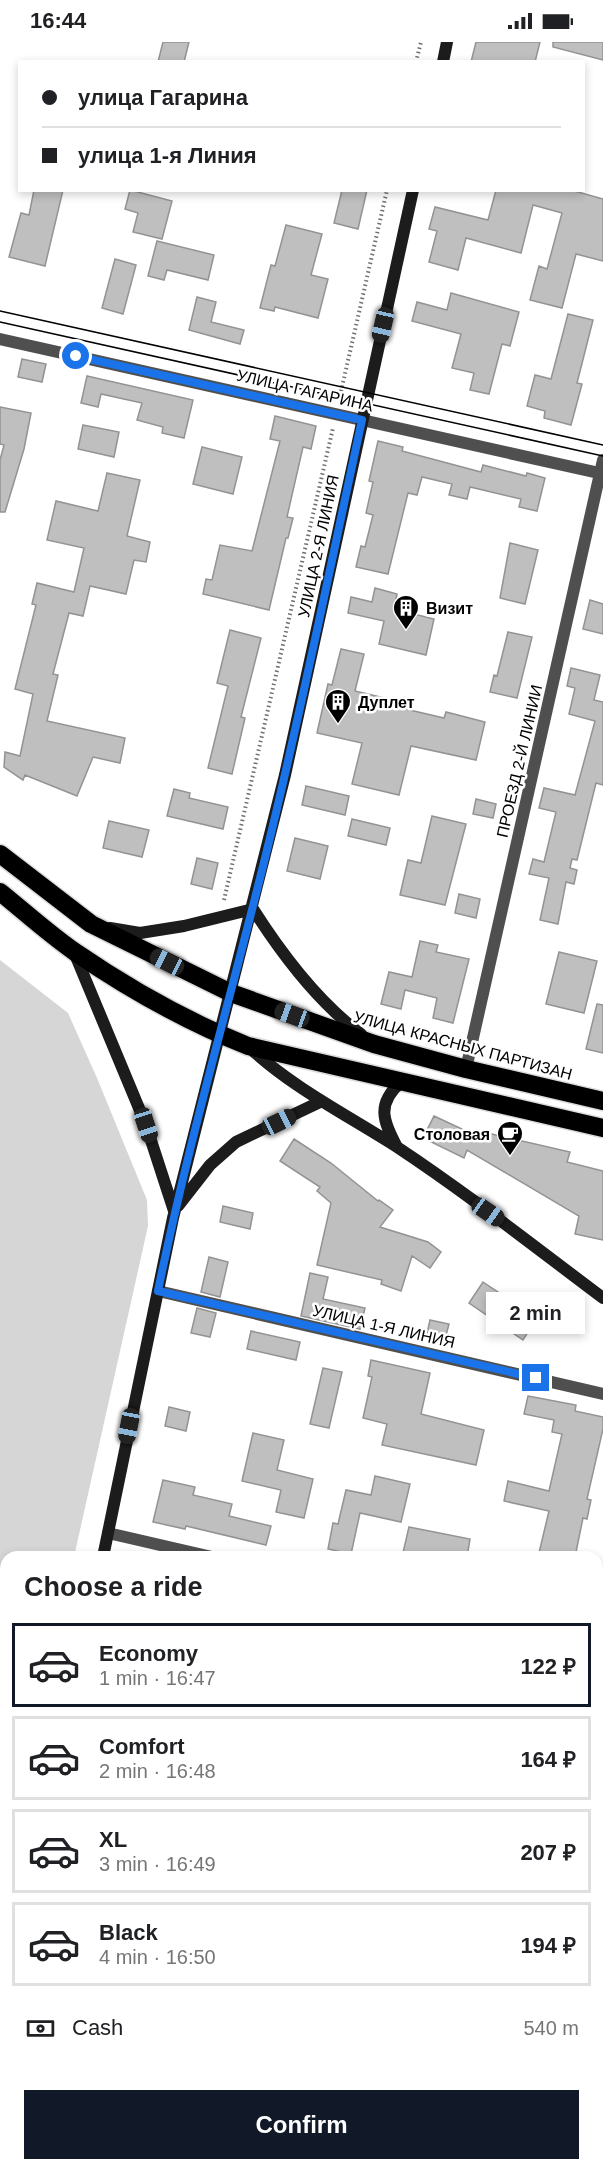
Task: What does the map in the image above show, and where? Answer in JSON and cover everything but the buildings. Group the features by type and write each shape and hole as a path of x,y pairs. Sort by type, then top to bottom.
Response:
{"highway":[{"name":"УЛИЦА КРАСНЫХ ПАРТИЗАН","path":"0,854 91,924 231,993 374,1044 466,1069 603,1101"},
{"path":"0,892 74,952 148,997 220,1035 248,1046 603,1128"}],"street":[{"path":"443,60 447,42"},
{"name":"УЛИЦА 2-Я ЛИНИЯ","path":"104,1551 174,1212 253,909 285,775 414,192"},
{"name":"УЛИЦА ГАГАРИНА","path":"0,339 602,473"},
{"name":"ПРОЕЗД 2-Й ЛИНИИ","path":"466,1069 602,473 603,460"},
{"path":"91,924 140,933 184,926 253,909 277,947 342,1020 374,1044"},
{"path":"74,952 146,1125 174,1212"},
{"path":"248,1046 273,1069 397,1148 506,1225 603,1298"},
{"path":"397,1148 385,1126 383,1110 391,1090 401,1082"},
{"path":"174,1212 210,1165 236,1142 322,1101"},
{"name":"УЛИЦА 1-Я ЛИНИЯ","path":"158,1291 603,1394"},
{"path":"108,1533 186,1551"}],"path":[{"path":"416,60 421,42"},
{"path":"224,900 387,192"}],"shaded area":[{"path":"0,960 68,1013 147,1200 148,1226 75,1551 0,1551"}],"tram line":[{"path":"0,311 603,445"},
{"path":"0,322 603,456"}],"place":[{"name":"Визит","path":"406,631"},
{"name":"Дуплет","path":"338,725"},
{"name":"Столовая","path":"510,1157"}],"route":[{"path":"76,356 362,420 285,775 253,909 174,1212 158,1291 536,1378"}]}
